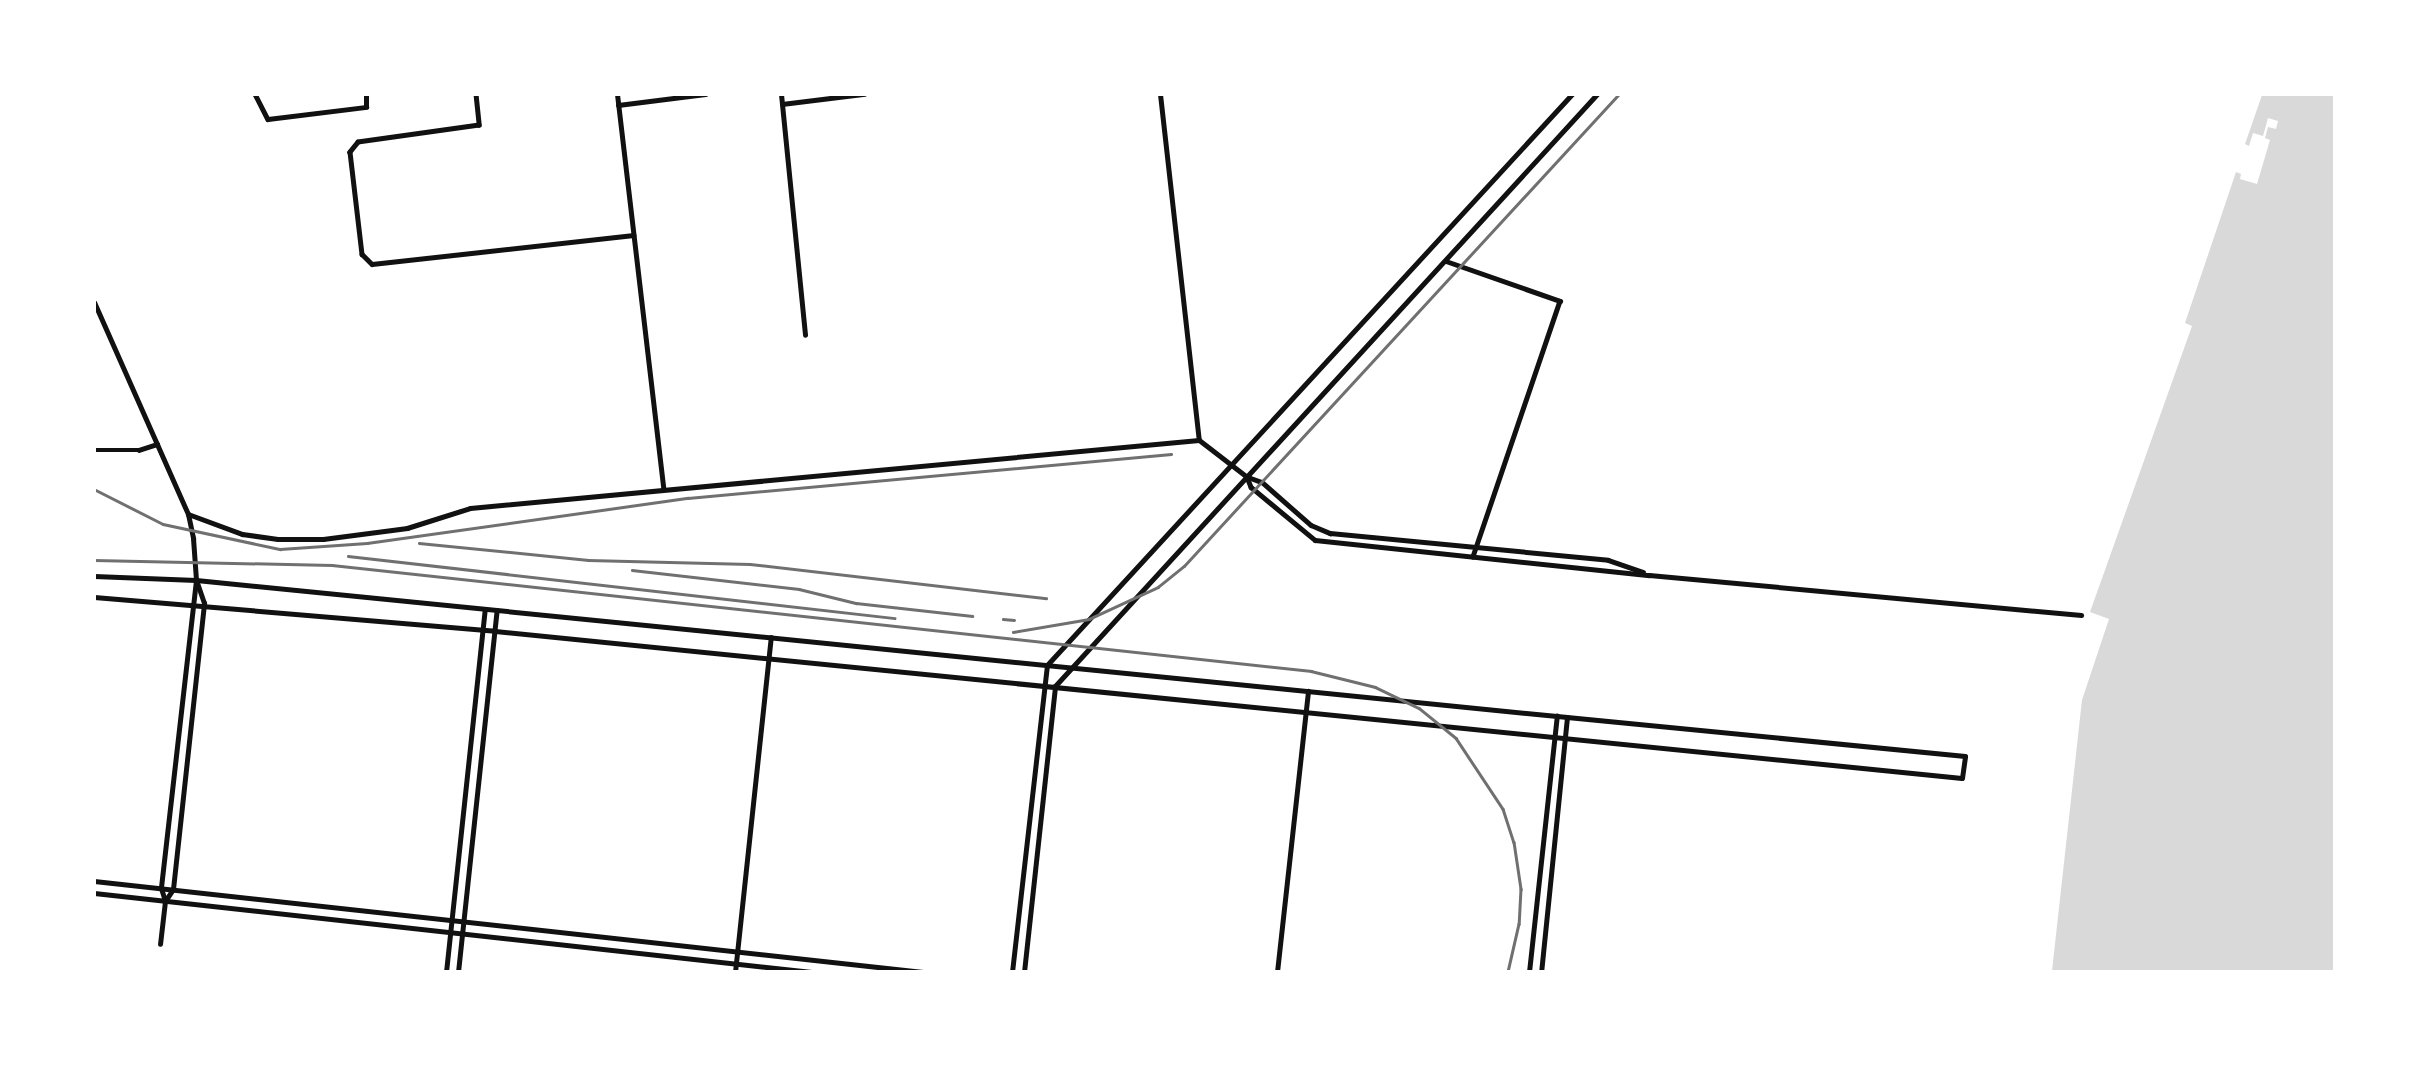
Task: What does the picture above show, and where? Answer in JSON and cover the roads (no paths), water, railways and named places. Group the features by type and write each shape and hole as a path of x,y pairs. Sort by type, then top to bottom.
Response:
{"street":[{"path":"255,94 268,119 366,107 366,94"},
{"path":"476,94 479,125 358,142 350,152 362,254 372,264 633,235"},
{"path":"617,94 663,488"},
{"path":"618,105 705,94"},
{"path":"781,94 805,335"},
{"path":"782,103 864,94"},
{"path":"1160,94 1199,440"},
{"path":"1012,971 1047,665 1572,94"},
{"path":"1024,971 1055,686 1597,94"},
{"path":"1446,261 1560,301 1473,556"},
{"path":"94,302 188,514 196,580 204,603 173,889 165,901"},
{"path":"188,514 242,534 314,539 407,528 470,508 1199,440 1247,477 1262,482 1320,530 1608,560 1649,575"},
{"path":"94,450 139,450 157,444"},
{"path":"1247,477 1251,487 1315,540 1649,575 2081,615"},
{"path":"94,576 196,580 1965,756 1962,778 495,631 204,603 94,597"},
{"path":"160,944 165,901 161,888 191,602 196,580"},
{"path":"446,971 485,609"},
{"path":"458,971 497,610"},
{"path":"735,971 771,637"},
{"path":"1277,971 1308,691"},
{"path":"1529,971 1557,716"},
{"path":"1541,971 1567,717"},
{"path":"94,881 737,953 923,971"},
{"path":"94,893 812,971"}],"railway":[{"path":"1013,632 1089,619 1158,587 1184,566 1619,94"},
{"path":"94,489 163,524 280,549 367,543 688,498 1171,454"},
{"path":"419,543 588,560 750,564 1046,598"},
{"path":"348,556 894,618"},
{"path":"94,560 332,565 1311,671 1375,687 1419,708 1456,738 1503,809 1514,842 1521,889 1519,924 1508,972"},
{"path":"632,570 799,589 856,603 972,616"},
{"path":"1003,619 1014,620"}]}
